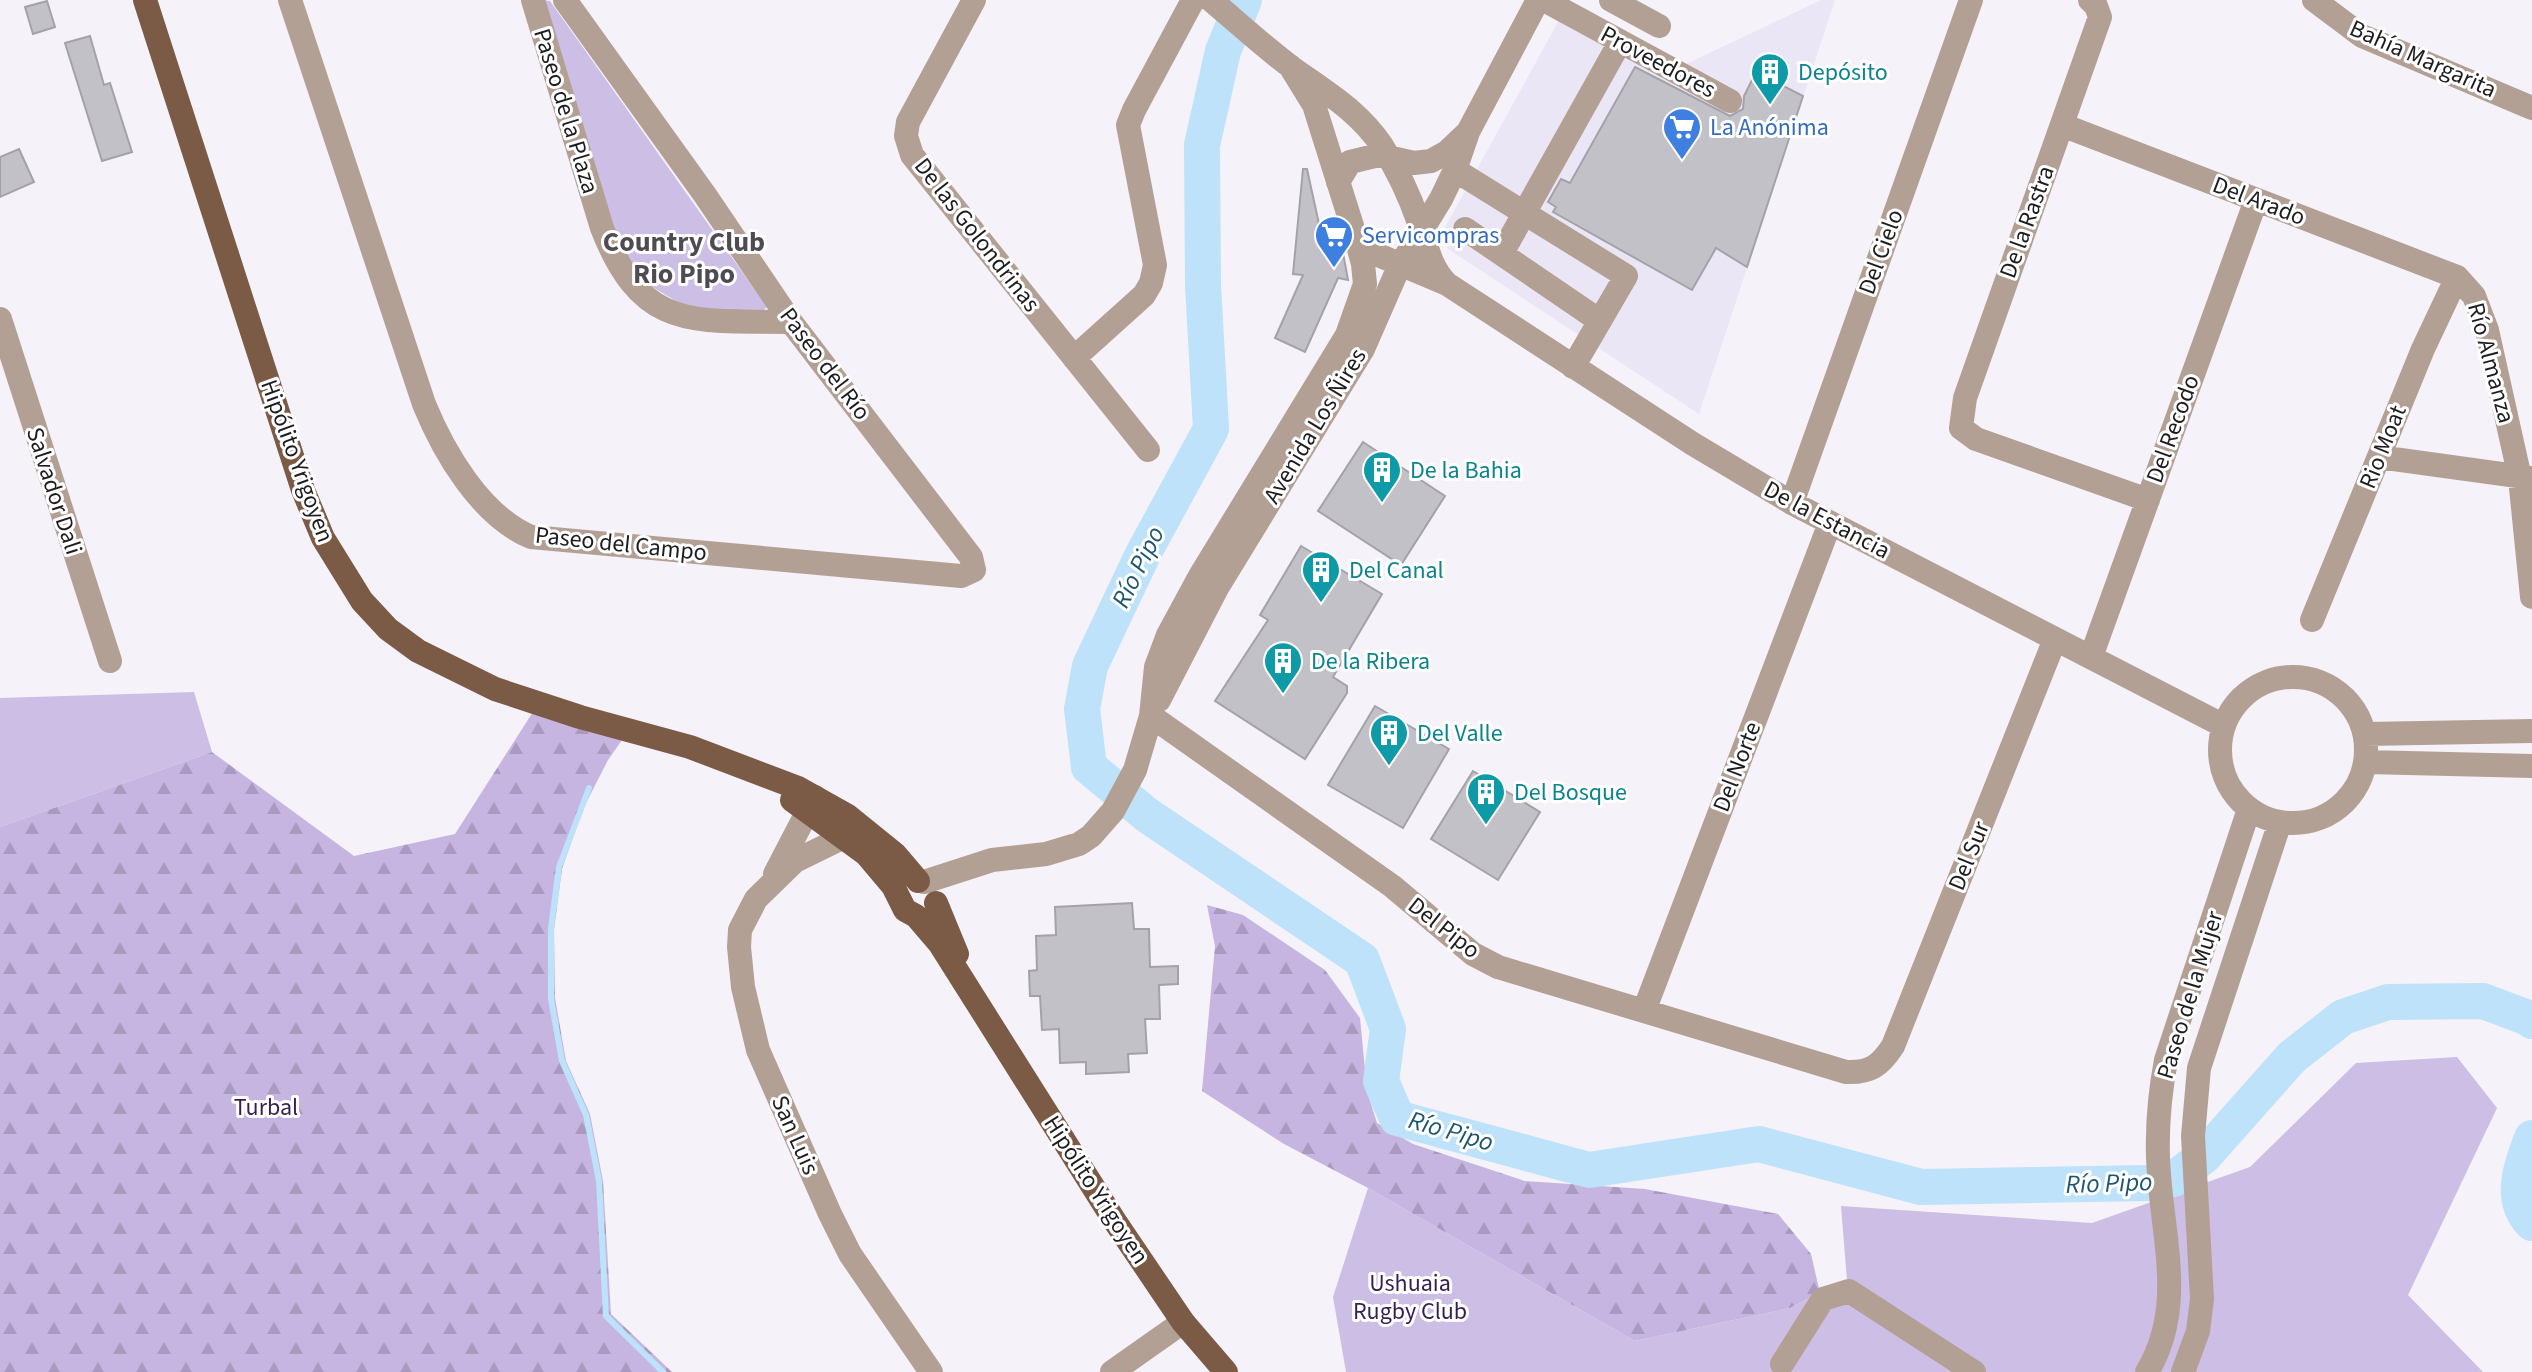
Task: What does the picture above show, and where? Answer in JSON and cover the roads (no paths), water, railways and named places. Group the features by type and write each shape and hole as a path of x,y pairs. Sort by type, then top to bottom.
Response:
{"main road":[{"name":"Hipólito Yrigoyen","path":"145,0 303,490 323,538 362,601 388,629 418,651 495,689 580,717 690,747 747,769 811,804 848,816 883,844 909,869 940,944 1114,1220 1183,1322 1226,1372"},
{"name":"Hipólito Yrigoyen","path":"811,804 844,837 922,897"}],"street":[{"name":"Paseo del Campo","path":"290,0 424,404 448,452 494,515 511,529 531,537 961,576 974,570"},
{"name":"Paseo de la Plaza","path":"533,0 602,228 627,279 663,309 685,318 791,322"},
{"name":"Paseo del Río","path":"565,0 705,195 791,322 971,557 974,570"},
{"name":"De las Golondrinas","path":"974,0 908,122 906,136 912,155 1148,450"},
{"path":"1074,358 1144,295 1151,283 1155,265 1128,125 1193,0"},
{"name":"De la Estancia","path":"1211,0 1280,58 1349,107 1368,127 1388,157 1422,231 1433,267 1447,284"},
{"name":"Proveedores","path":"1541,0 1730,101"},
{"name":"Avenida Los Ñires","path":"922,897 980,863 1004,857 1046,854 1091,836 1125,792 1151,716 1156,667 1168,635 1200,576 1316,408 1363,349 1401,265 1455,170 1468,132 1541,0"},
{"path":"1611,0 1659,26"},
{"name":"Del Cielo","path":"1792,503 1971,0"},
{"name":"Bahía Margarita","path":"2317,1 2362,36 2530,101"},
{"name":"De la Rastra","path":"2095,9 2062,125 1965,398 1961,428 1976,439 2148,500"},
{"path":"1502,253 1620,42"},
{"name":"De la Estancia","path":"1280,58 1314,105 1354,232 1371,252 1447,284 1693,444 1792,503 2224,726"},
{"name":"Del Arado","path":"2062,125 2457,277"},
{"name":"Avenida Los Ñires","path":"1338,182 1350,162 1364,157 1388,157 1414,163 1431,161 1447,152 1468,132"},
{"path":"1455,170 1626,276 1573,367"},
{"name":"Del Recodo","path":"2091,657 2256,200"},
{"path":"1465,229 1600,321"},
{"name":"Avenida Los Ñires","path":"1316,408 1363,292 1363,264 1354,232"},
{"name":"Rio Moat","path":"2312,620 2423,349 2457,277"},
{"name":"Río Almanza","path":"2457,277 2474,296 2487,330 2526,478 2532,597"},
{"name":"Salvador Dali","path":"0,319 7,372 110,661"},
{"path":"2379,457 2526,478"},
{"name":"Del Norte","path":"1644,1011 1830,523"},
{"name":"Del Sur","path":"1874,1069 1893,1046 2055,639"},
{"path":"2297,676 2321,681 2341,694 2357,712 2365,734 2366,762 2359,784 2345,802 2326,816 2304,823 2280,822 2249,809 2233,792 2223,772 2220,748 2224,726 2235,705 2252,688 2274,679 2297,676"},
{"name":"Del Pipo","path":"1151,716 1392,886 1473,954 1498,967 1846,1072 1862,1073 1874,1069"},
{"path":"2365,734 2532,731"},
{"path":"2366,762 2532,766"},
{"name":"San Luis","path":"811,804 772,880 747,913 740,930 743,987 758,1050 850,1254 931,1372"},
{"name":"Paseo de la Mujer","path":"2147,1372 2162,1343 2171,1279 2158,1158 2160,1092 2166,1060 2249,809"},
{"name":"Paseo de la Mujer","path":"2183,1372 2195,1340 2202,1299 2193,1136 2199,1068 2280,822"},
{"name":"San Luis","path":"772,880 795,861 844,837"},
{"path":"1782,1364 1823,1299 1849,1291 1974,1372"},
{"path":"1112,1372 1183,1322"}],"waterway":[{"name":"Río Pipo","path":"1244,0 1223,51 1202,145 1203,285 1211,429 1143,554 1090,666 1082,709 1089,767 1147,815 1362,960 1388,1029 1381,1081 1397,1118 1589,1170 1759,1144 1921,1187 2148,1183 2174,1179 2204,1156 2292,1057 2343,1017 2388,1002 2483,1001 2532,1021"},
{"path":"589,788 559,867 551,928 551,999 562,1061 586,1115 599,1181 606,1316 663,1372"},
{"name":"Río Pipo","path":"2532,1138 2519,1181 2520,1203 2532,1223"}],"place":[{"name":"Depósito","path":"1770,106"},
{"name":"La Anónima","path":"1682,161"},
{"name":"Servicompras","path":"1334,269"},
{"name":"De la Bahia","path":"1382,504"},
{"name":"Del Canal","path":"1321,604"},
{"name":"De la Ribera","path":"1283,695"},
{"name":"Del Valle","path":"1389,767"},
{"name":"Del Bosque","path":"1486,826"}],"district":[{"name":"Country Club Rio Pipo","path":"684,258"}],"park label":[{"name":"Turbal","path":"266,1107"},
{"name":"Ushuaia Rugby Club","path":"1410,1297"}]}
